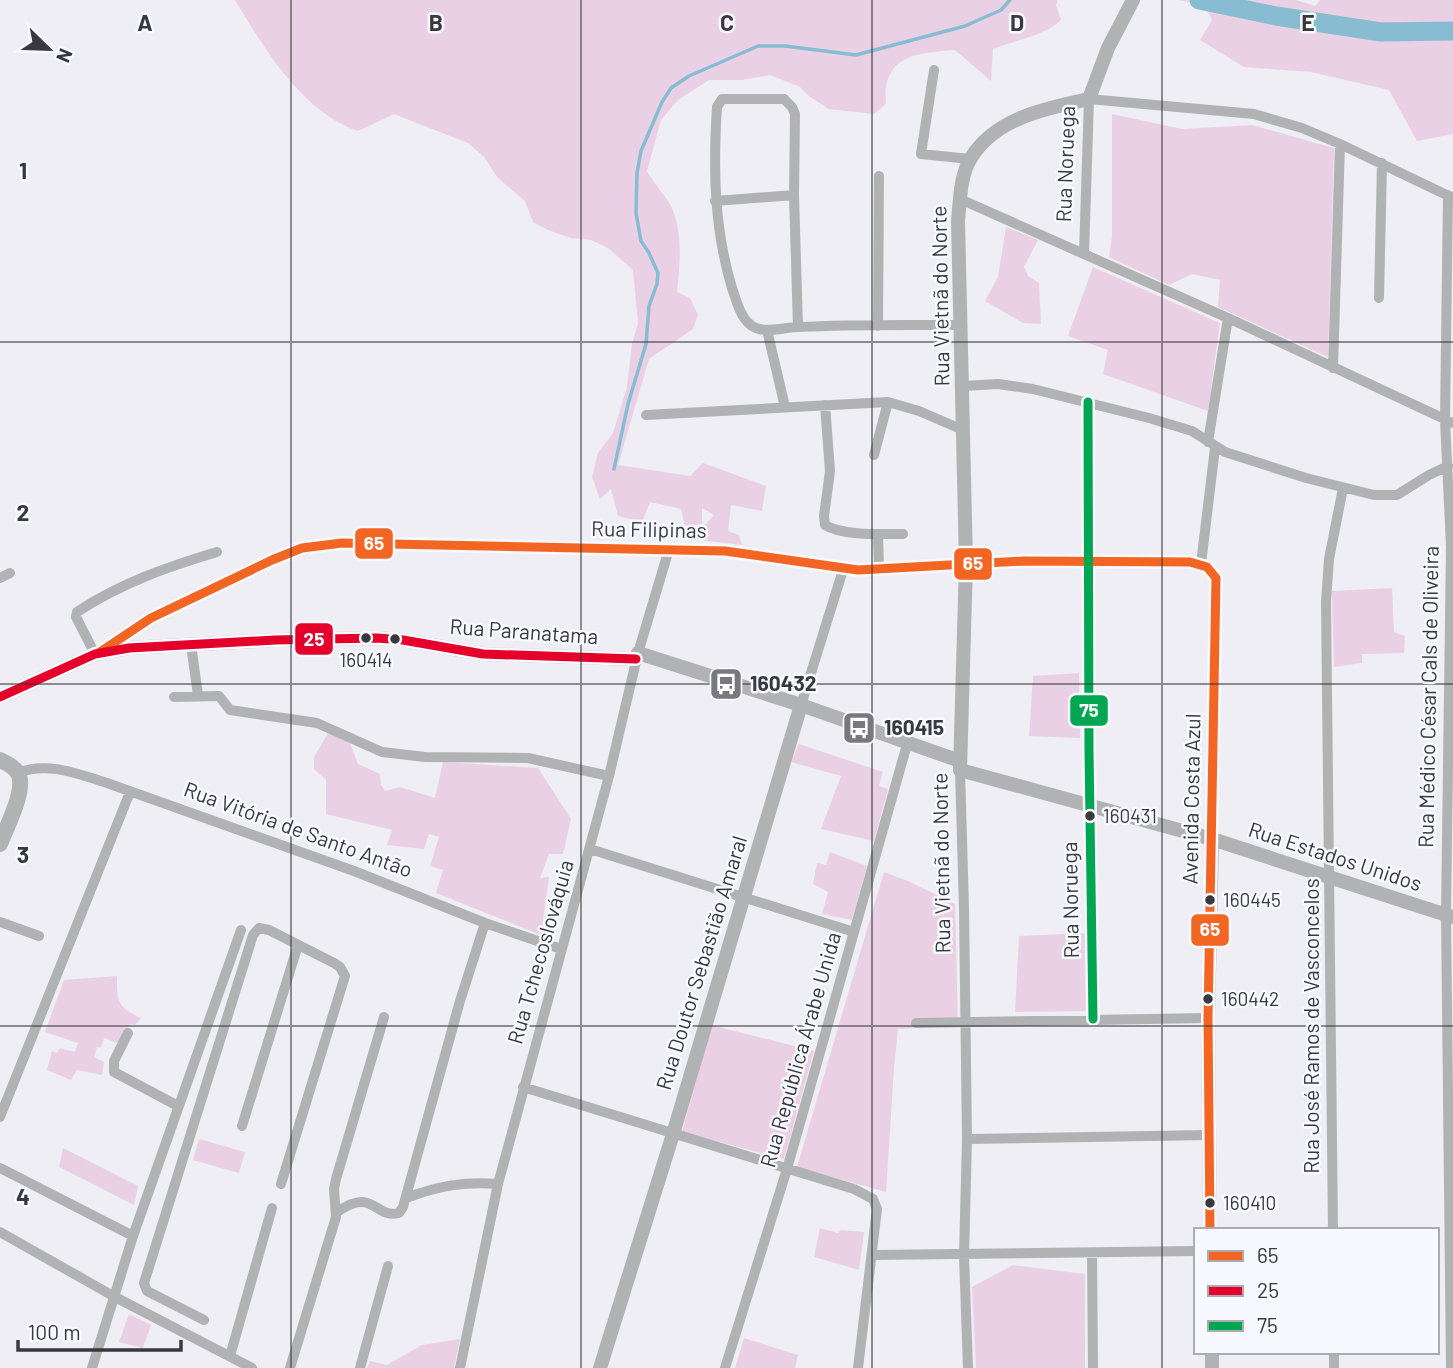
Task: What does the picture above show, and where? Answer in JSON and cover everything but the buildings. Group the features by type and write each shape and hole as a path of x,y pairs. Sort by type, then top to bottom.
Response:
{"main road":[{"path":"0,760 18,773 21,780 19,797 0,844"}],"street":[{"name":"Rua Noruega","path":"1084,254 1089,99 1108,48 1133,0"},
{"path":"934,69 921,154 970,159 987,140 1020,117 1089,99 1254,114 1302,128 1340,144 1450,197"},
{"path":"798,327 794,195 795,114 784,99 729,97 719,102 716,115 715,201 724,260 738,307 751,325 767,330 798,327 960,325"},
{"path":"1333,368 1340,144"},
{"name":"Rua Vietnã do Norte","path":"968,1368 964,1256 967,1139 960,765 966,563 958,221 960,199 970,159"},
{"path":"1380,298 1382,163"},
{"path":"878,326 879,176"},
{"path":"715,201 794,195"},
{"name":"Rua Médico César Cals de Oliveira","path":"1450,197 1450,916 1446,1247 1451,1368"},
{"path":"960,199 1228,318 1449,422"},
{"path":"1201,564 1228,318"},
{"path":"767,330 785,407"},
{"path":"962,386 998,384 1088,402 1178,426 1201,435 1212,445 1306,478 1374,495 1397,495 1448,466"},
{"path":"646,415 888,402 919,411 963,430"},
{"path":"874,455 888,402"},
{"name":"Rua Noruega","path":"1088,402 1094,1019"},
{"path":"825,405 830,471 825,525 833,529 904,534"},
{"name":"Rua José Ramos de Vasconcelos","path":"1333,1228 1326,602 1329,559 1343,488"},
{"path":"878,534 879,570"},
{"name":"Rua Filipinas","path":"97,653 151,618 272,560 302,548 354,543 669,549 736,553 843,570 1090,560 1201,564"},
{"name":"Rua Tchecoslováquia","path":"460,1368 498,1184 590,849 637,656 669,549"},
{"path":"97,653 76,617 77,612 132,580 217,552"},
{"name":"Avenida Costa Azul","path":"1201,564 1212,571 1216,578 1208,1018 1210,1228"},
{"name":"Rua Doutor Sebastião Amaral","path":"600,1368 843,570"},
{"name":"Rua Paranatama","path":"0,697 97,653 116,649 275,640 377,638 483,654 637,656 801,705 908,741 960,765"},
{"path":"191,645 198,695"},
{"path":"174,697 219,695 226,708 317,723 382,752 425,757 528,758 609,776"},
{"name":"Rua República Árabe Unida","path":"725,1368 787,1169 908,741"},
{"name":"Rua Estados Unidos","path":"960,765 1090,806 1212,839 1450,916"},
{"name":"Rua Vitória de Santo Antão","path":"18,773 30,768 50,768 81,775 354,871 485,923 561,949"},
{"path":"0,1116 130,792"},
{"path":"590,849 854,933"},
{"path":"0,922 39,936"},
{"path":"337,1212 360,1201 396,1214 403,1207 460,1001 485,923"},
{"path":"204,1320 147,1291 144,1283 253,935 256,930 262,928 340,967 344,971 345,981 281,1184"},
{"path":"96,1367 133,1236 241,930"},
{"path":"242,1126 298,945"},
{"path":"290,1368 337,1212 334,1189 336,1178 384,1017"},
{"path":"916,1023 1208,1018"},
{"path":"128,1033 114,1061 114,1072 178,1106"},
{"path":"523,1087 867,1194 873,1199 877,1209 873,1255 858,1368"},
{"path":"967,1139 1209,1135"},
{"path":"0,1168 133,1236"},
{"path":"407,1198 453,1184 498,1184"},
{"path":"230,1356 272,1208"},
{"path":"0,1233 115,1297 253,1368"},
{"path":"873,1255 964,1256 1194,1251"},
{"path":"1091,1254 1093,1368"},
{"path":"360,1368 388,1266"},
{"path":"160,1320 169,1303"}],"shaded area":[{"path":"235,0 1058,0 1056,5 1061,20 1038,34 993,49 991,81 955,50 915,55 904,60 890,75 886,88 886,104 874,114 829,109 800,87 770,75 742,80 709,80 678,100 661,120 647,171 672,208 678,228 680,249 677,292 690,298 698,315 693,329 649,359 618,465 690,476 703,463 766,486 762,511 731,505 728,531 739,535 742,545 692,539 714,515 702,508 702,524 685,526 681,509 650,502 642,522 618,516 611,489 600,499 592,477 598,453 613,433 627,387 632,344 638,323 633,270 608,248 591,240 571,238 533,222 525,201 497,177 484,157 468,143 394,114 358,131 338,122 302,94 286,76"},
{"path":"1178,0 1296,0 1315,6 1320,0 1453,0 1453,134 1417,141 1389,90 1311,72 1244,67 1200,40 1212,20 1205,5"},
{"path":"1112,114 1182,129 1252,125 1334,148 1328,357 1218,307 1220,280 1192,274 1169,285 1109,257 1112,236"},
{"path":"1006,227 1038,240 1024,267 1028,276 1039,283 1041,324 1023,323 985,301 998,277"},
{"path":"1093,267 1220,323 1208,411 1103,374 1108,350 1068,336"},
{"path":"1392,588 1394,632 1405,636 1404,653 1362,654 1362,663 1334,667 1332,591"},
{"path":"1079,673 1080,738 1029,736 1033,676"},
{"path":"328,733 350,743 358,764 380,774 381,785 385,791 400,787 435,798 443,762 538,768 571,819 563,854 549,854 540,878 549,877 541,935 436,893 443,870 430,866 439,837 429,834 424,849 387,845 392,830 326,814 326,780 314,769 314,757"},
{"path":"799,744 883,772 879,786 888,789 874,841 821,829 841,776 791,762"},
{"path":"830,852 867,866 852,920 822,914 828,892 813,884 817,863 826,865"},
{"path":"884,872 955,904 958,1026 898,1029 886,1192 797,1167"},
{"path":"1086,933 1086,1011 1015,1012 1019,936"},
{"path":"117,976 120,1002 127,1010 141,1018 135,1025 130,1024 117,1043 104,1038 101,1048 97,1047 94,1057 104,1062 102,1075 77,1070 71,1080 47,1070 52,1051 57,1053 60,1048 75,1052 78,1043 45,1032 64,980"},
{"path":"711,1025 814,1051 784,1159 682,1132"},
{"path":"199,1139 245,1152 239,1173 193,1160"},
{"path":"63,1148 138,1186 134,1205 59,1167"},
{"path":"820,1228 838,1233 841,1230 864,1232 859,1270 814,1257"},
{"path":"1013,1265 1085,1274 1085,1368 976,1368 972,1287"},
{"path":"129,1314 151,1325 143,1348 119,1342"},
{"path":"744,1338 798,1355 795,1368 735,1368"},
{"path":"460,1339 454,1368 367,1368 370,1361 387,1365 422,1345"}],"waterway":[{"path":"614,469 628,404 646,344 649,306 658,273 641,241 636,213 637,173 641,151 662,102 671,88 689,76 758,46 785,46 856,55 965,26 1001,10 1010,0"},
{"path":"1199,0 1276,16 1381,32 1453,31"}],"transit line":[{"name":"75","path":"1088,402 1093,1019"},
{"name":"65","path":"100,652 151,618 272,560 302,548 342,543 725,551 858,570 1024,561 1190,562 1207,567 1216,578 1208,1018 1210,1228"},
{"name":"25","path":"0,697 95,654 129,648 275,640 377,638 483,654 636,659"}],"place":[{"name":"160414","path":"366,638"},
{"name":"160432","path":"726,684"},
{"name":"160415","path":"859,728"},
{"name":"160431","path":"1090,816"},
{"name":"160445","path":"1210,900"},
{"name":"160442","path":"1208,999"},
{"name":"160410","path":"1210,1203"}]}
